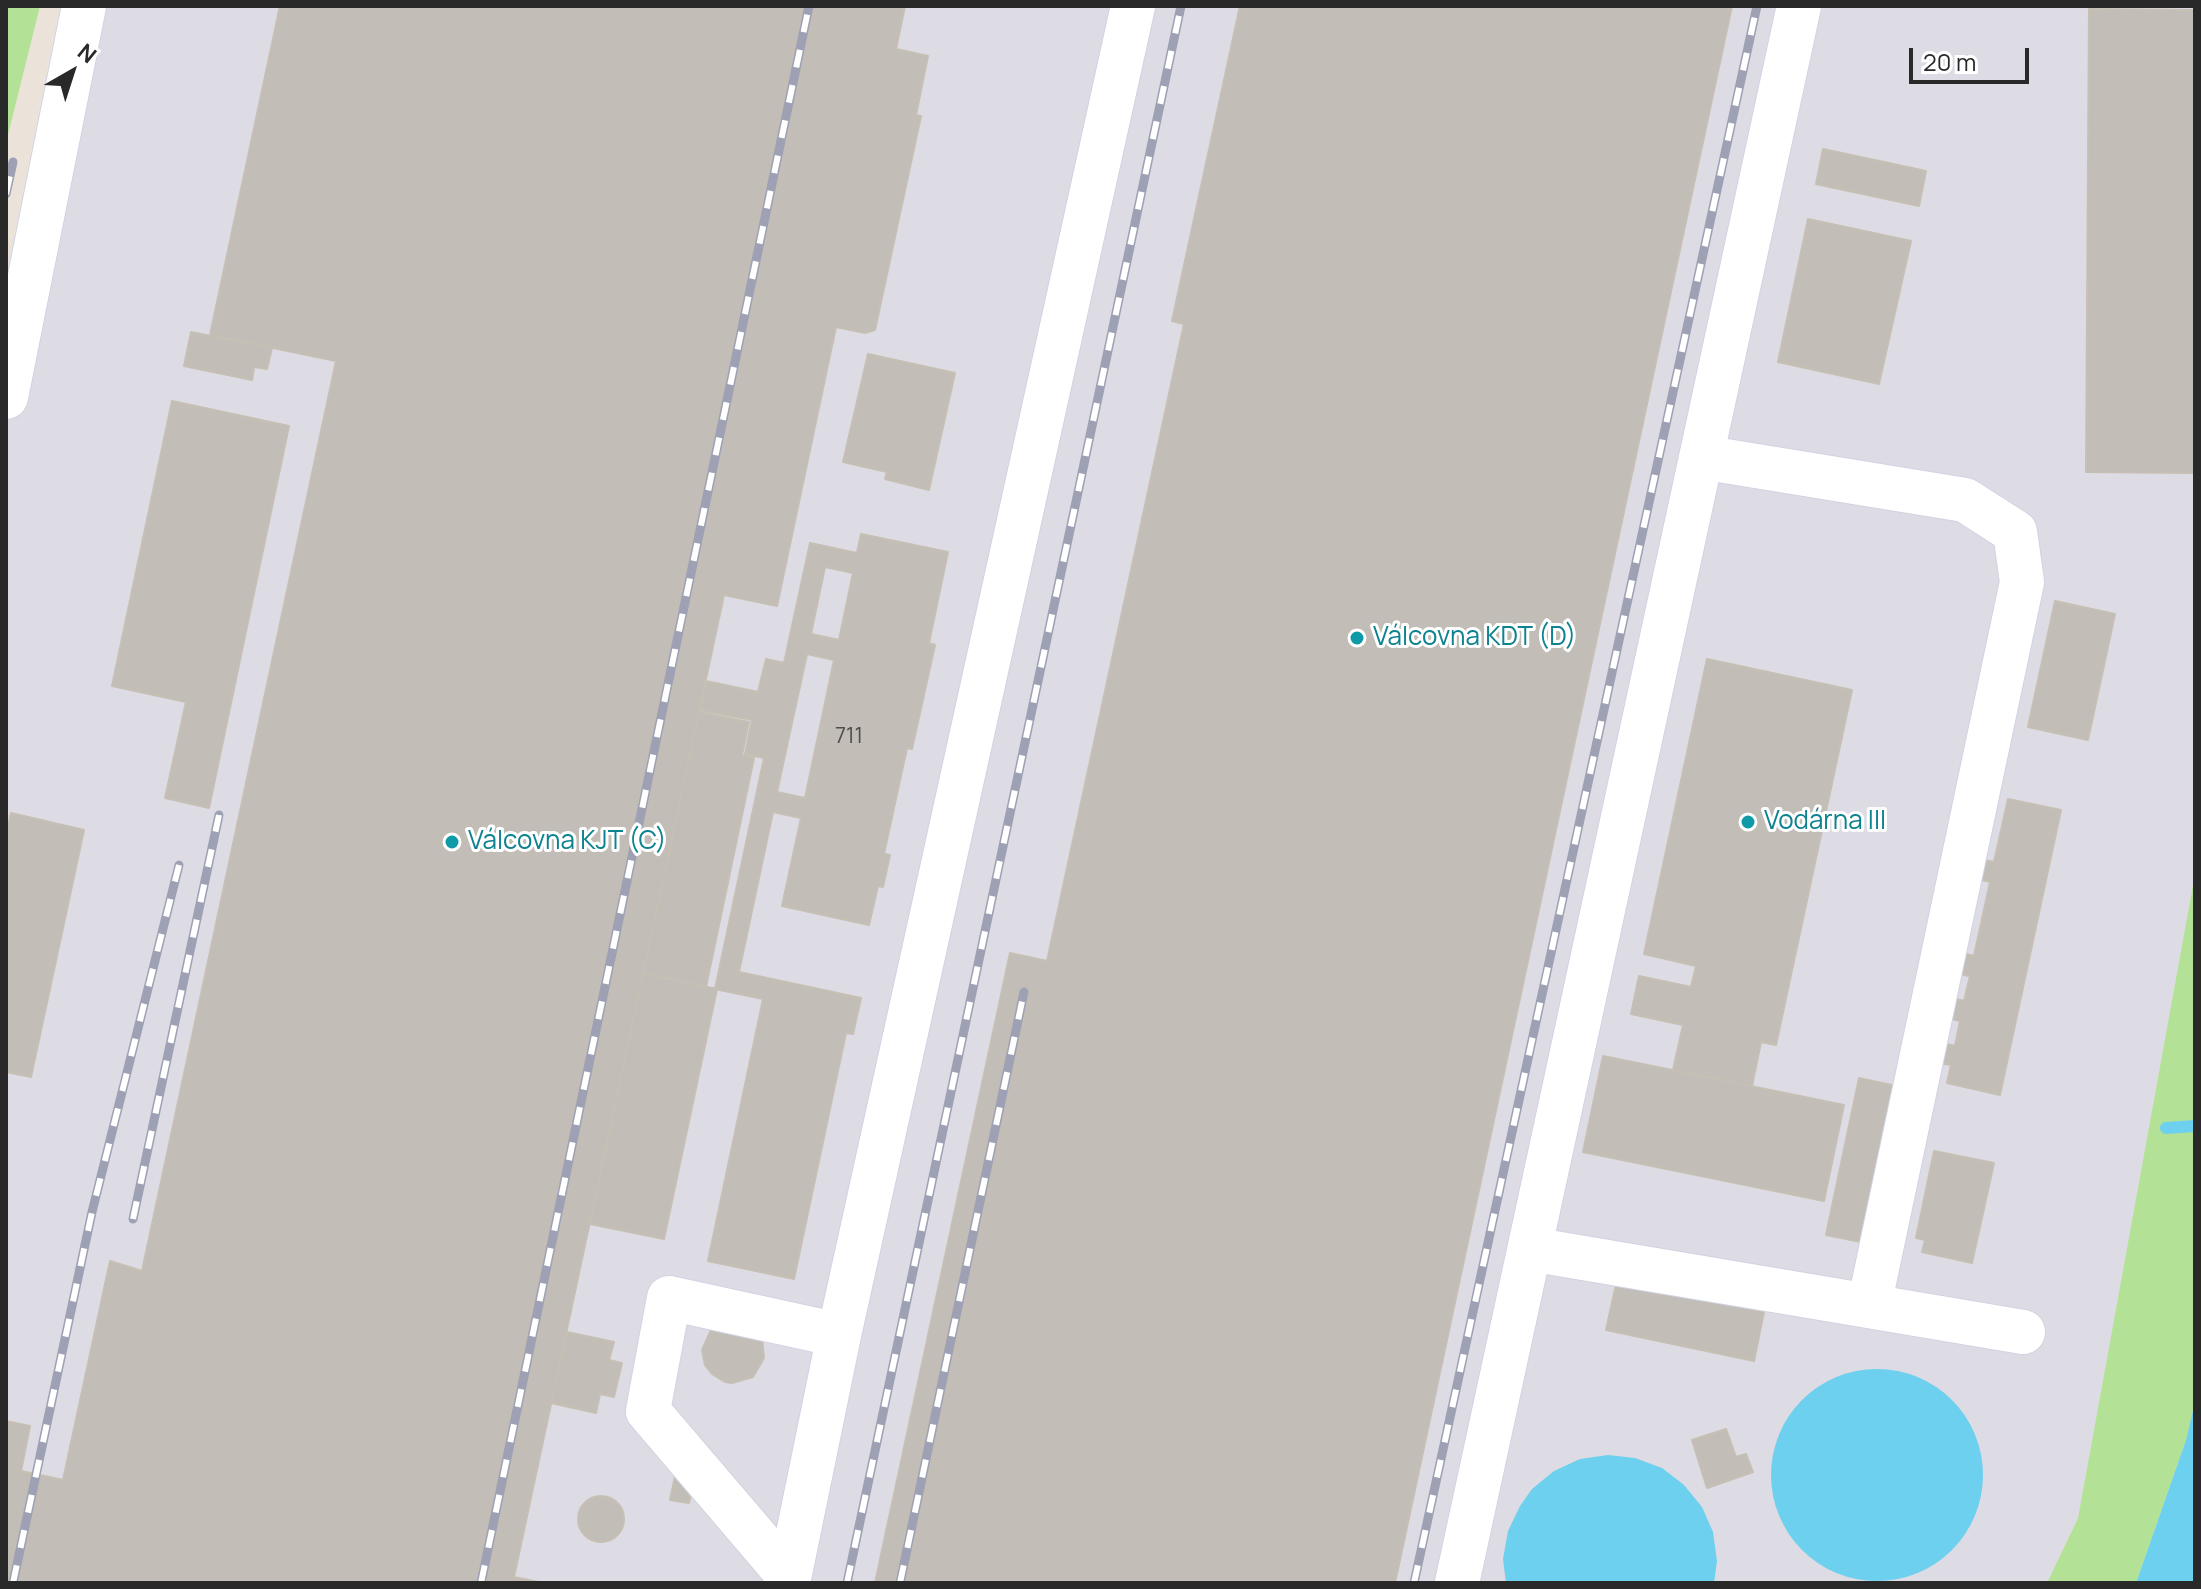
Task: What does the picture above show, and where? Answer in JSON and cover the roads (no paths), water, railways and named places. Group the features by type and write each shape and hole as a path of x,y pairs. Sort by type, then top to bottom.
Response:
{"lane":[{"path":"6,397 84,6"},
{"path":"788,1579 839,1335 1133,6"},
{"path":"1457,1583 1799,6"},
{"path":"1701,457 1965,500 2015,532 2022,582 1869,1306"},
{"path":"1530,1249 2023,1332"},
{"path":"788,1579 648,1411 669,1298 839,1335"}],"water":[{"path":"1877,1369 1918,1377 1952,1400 1975,1434 1983,1475 1975,1516 1952,1550 1918,1573 1877,1581 1836,1573 1802,1550 1779,1516 1771,1475 1779,1434 1802,1400 1836,1377"},
{"path":"2195,1402 2195,1583 2136,1583 2186,1440"},
{"path":"1608,1455 1635,1458 1662,1468 1684,1485 1702,1507 1713,1532 1717,1561 1714,1583 1506,1583 1503,1559 1508,1531 1532,1489 1554,1471 1580,1459"}],"waterway":[{"path":"2166,1128 2195,1126"}],"railway":[{"path":"481,1583 809,6"},
{"path":"847,1583 1181,6"},
{"path":"1414,1583 1757,6"},
{"path":"6,194 13,162"},
{"path":"133,1219 219,815"},
{"path":"13,1583 92,1212 179,865"},
{"path":"900,1583 1024,992"}],"place":[{"name":"Válcovna KDT (D)","path":"1357,638"},
{"name":"Vodárna III","path":"1748,822"},
{"name":"Válcovna KJT (C)","path":"452,842"}]}
